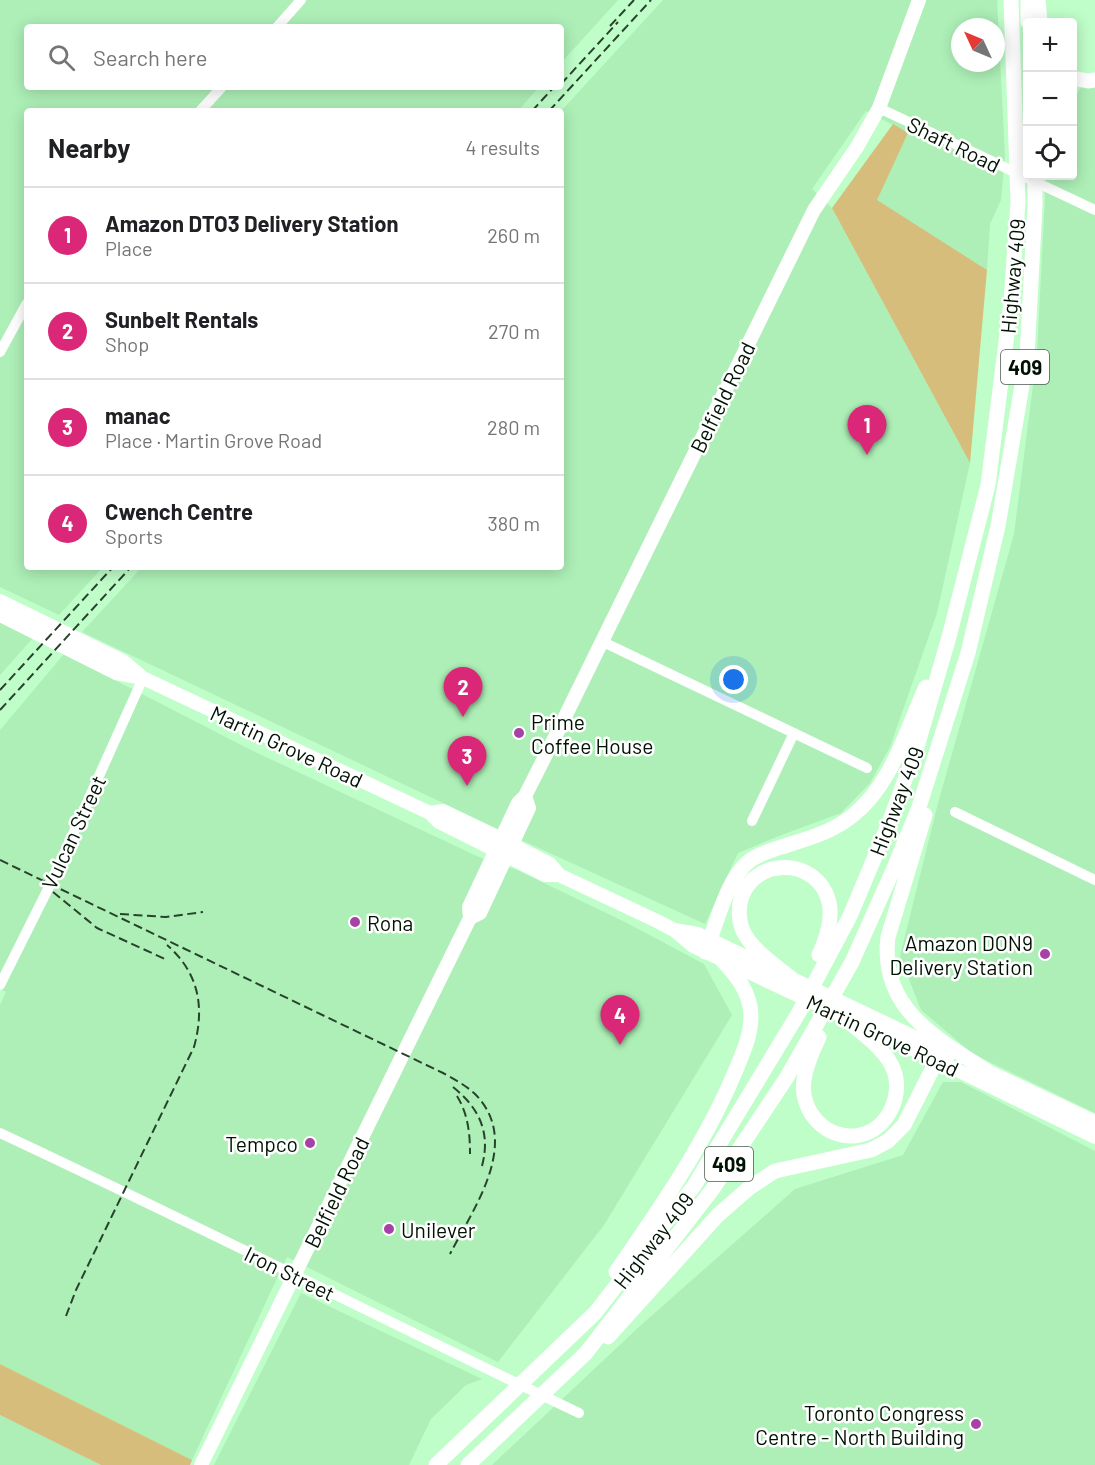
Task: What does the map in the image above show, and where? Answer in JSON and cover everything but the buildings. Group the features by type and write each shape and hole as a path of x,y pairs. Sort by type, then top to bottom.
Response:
{"highway":[{"name":"Highway 409","path":"436,1465 595,1313 694,1186 798,1014 850,916 890,823 917,747 949,638 988,485 1011,302 1018,202 1011,0"},
{"path":"1028,0 1028,18"},
{"path":"1038,0 1040,18"},
{"path":"1077,79 1095,80"},
{"name":"Highway 409","path":"468,1465 586,1353 712,1190 787,1077 852,962 919,807 968,653 998,526 1027,356 1035,180"},
{"path":"708,946 730,888 749,861 827,832 852,816 869,800 896,757 949,638"},
{"path":"968,653 944,754 896,906 886,955 888,972 894,990 910,1012 944,1043 989,1072"},
{"path":"789,985 747,938 739,916 744,891 754,878 767,871 783,867 798,868 808,872 821,886 829,902 830,922 826,940 798,1014"},
{"path":"595,1313 605,1288 680,1179 725,1097 749,1040 751,1016 746,992 736,975 722,960"},
{"path":"846,1011 887,1058 896,1075 896,1096 888,1116 861,1135 832,1132 818,1123 809,1110 804,1096 808,1062 852,962"},
{"path":"586,1353 609,1337 718,1215 749,1188 775,1171 871,1150 888,1142 904,1125 940,1055"}],"main road":[{"name":"Belfield Road","path":"201,1465 470,918 469,907 529,808 525,796 814,210 857,147 879,108 919,0"},
{"name":"Martin Grove Road","path":"0,601 123,661 143,678"},
{"name":"Martin Grove Road","path":"0,615 116,673 143,678 430,813 440,822 550,864 559,875 674,930 698,934 722,960 789,985"},
{"name":"Martin Grove Road","path":"708,946 1092,1125"},
{"name":"Martin Grove Road","path":"940,1055 989,1072 1092,1125"}],"street":[{"path":"280,24 302,0"},
{"path":"203,108 219,90"},
{"name":"Shaft Road","path":"879,108 1095,210"},
{"path":"0,352 24,308"},
{"path":"601,641 867,768"},
{"name":"Vulcan Street","path":"0,985 50,885 143,678"},
{"path":"752,821 794,733"},
{"path":"955,812 1095,880"},
{"name":"Iron Street","path":"0,1133 579,1413"}],"shaded area":[{"path":"0,0 618,0 564,60 564,24 24,24 24,90 536,90 521,108 24,108 24,570 100,570 59,615 0,587"},
{"path":"663,0 997,0 998,18 951,18 951,72 1001,72 1005,156 1001,200 990,224 987,270 876,200 908,133 866,111 812,189 832,208 970,463 937,613 890,747 870,783 841,813 738,853 705,924 519,839 82,632 139,570 564,570 564,108"},
{"path":"1081,87 1095,87 1095,1113 973,1054 921,1010 900,956 937,807 1014,534 1037,354 1046,180 1077,180 1077,94"},
{"path":"893,124 908,133 877,200 987,270 970,463 832,208"},
{"path":"0,622 33,638 0,675"},
{"path":"64,654 251,750 479,857 517,870 627,923 704,964 732,1015 604,1225 498,1362 287,1257 192,1460 0,1364 0,1005 6,992 0,989 0,730"},
{"path":"943,1082 961,1082 1095,1151 1095,1465 492,1465 640,1326 795,1189 903,1155"},
{"path":"301,1293 482,1379 466,1385 431,1419 409,1465 214,1465"},
{"path":"0,1364 192,1460 190,1465 101,1465 0,1415"},
{"path":"0,1415 101,1465 0,1465"}],"railway":[{"path":"610,26 634,0"},
{"path":"552,108 651,0"},
{"path":"564,81 618,22"},
{"path":"535,108 551,90"},
{"path":"0,690 110,570"},
{"path":"0,710 128,570"},
{"path":"0,860 443,1073 474,1093 488,1112 494,1132 494,1153 481,1195 450,1254"},
{"path":"53,892 97,928 165,959"},
{"path":"120,914 166,917 203,912"},
{"path":"66,1316 76,1290 194,1047 199,1018 197,992 186,967 167,945"},
{"path":"453,1087 470,1103 481,1122 485,1142 482,1166"},
{"path":"457,1096 468,1124 470,1154"}],"place":[{"name":"Amazon DTO3 Delivery Station","path":"867,455"},
{"name":"Sunbelt Rentals","path":"463,717"},
{"name":"Prime Coffee House","path":"519,733"},
{"name":"manac","path":"467,786"},
{"name":"Rona","path":"355,922"},
{"name":"Amazon DON9 Delivery Station","path":"1045,954"},
{"name":"Cwench Centre","path":"620,1045"},
{"name":"Tempco","path":"310,1143"},
{"name":"Unilever","path":"389,1229"},
{"name":"Toronto Congress Centre - North Building","path":"976,1424"}]}
